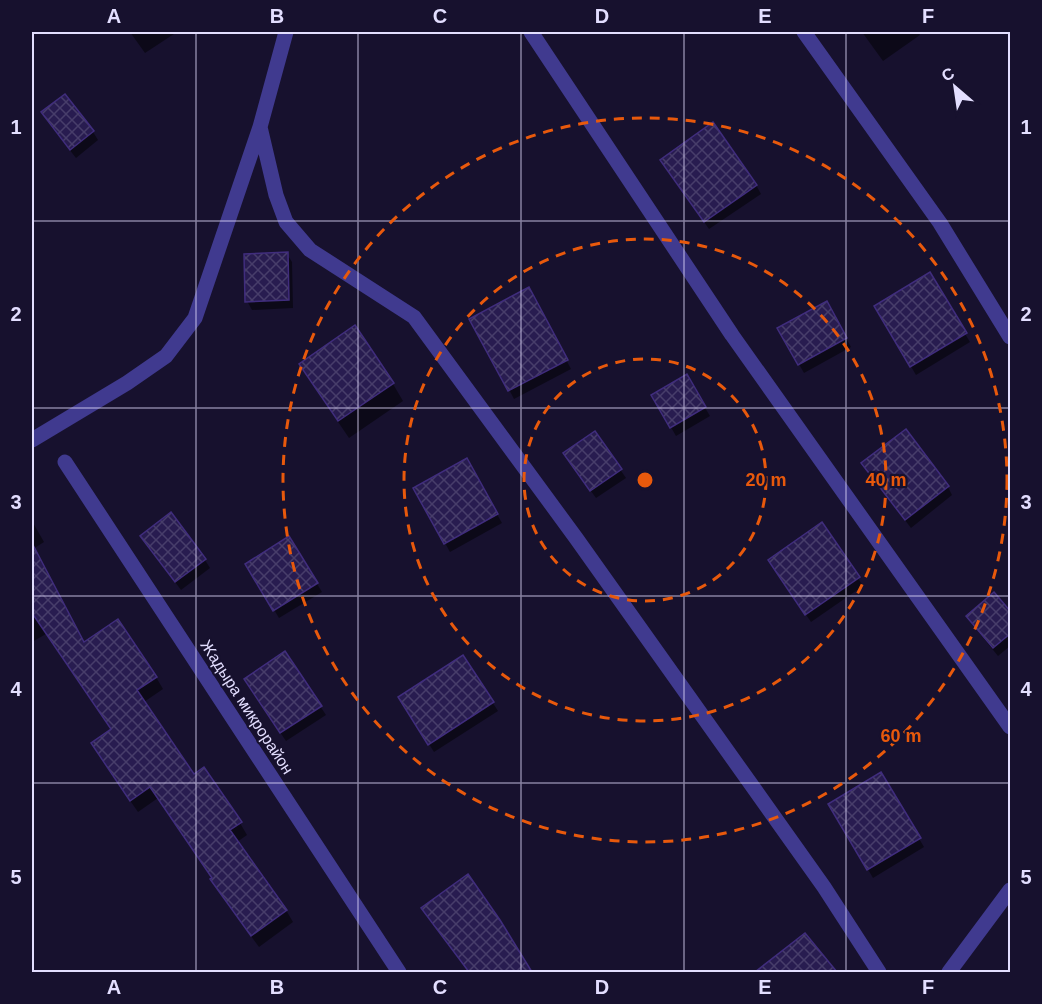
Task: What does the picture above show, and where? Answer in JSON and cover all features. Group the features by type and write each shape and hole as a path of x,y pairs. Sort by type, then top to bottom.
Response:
{"street":[{"path":"32,440 127,383 166,356 195,318 260,128 286,32"},
{"path":"531,32 732,335 1011,727"},
{"path":"804,32 940,223 1011,337"},
{"path":"260,128 276,195 286,222 310,250 414,317 597,567 824,888 879,972"},
{"name":"Жадыра микрорайон","path":"65,462 399,972"},
{"path":"949,972 1011,890"}],"building":[{"path":"65,94 94,131 70,150 41,112"},
{"path":"713,122 757,185 704,222 660,160"},
{"path":"288,252 289,300 245,302 244,254"},
{"path":"930,272 967,333 910,367 874,306"},
{"path":"529,287 568,360 508,391 469,319"},
{"path":"827,301 847,338 798,365 777,328"},
{"path":"355,325 394,383 338,421 299,364"},
{"path":"687,374 706,407 670,428 651,395"},
{"path":"906,429 949,486 905,520 861,463"},
{"path":"595,431 622,469 590,491 563,453"},
{"path":"467,458 498,514 444,544 413,488"},
{"path":"171,512 206,559 175,582 140,536"},
{"path":"822,522 860,577 805,615 768,560"},
{"path":"289,536 318,583 273,611 245,564"},
{"path":"32,543 84,642 118,619 157,677 137,690 194,774 204,767 242,822 230,830 287,910 251,936 210,879 212,878 150,787 130,801 91,743 111,729 32,613"},
{"path":"994,592 1011,612 1011,633 993,648 966,616"},
{"path":"285,651 322,706 280,733 244,679"},
{"path":"463,655 494,702 428,745 398,697"},
{"path":"881,772 921,838 867,870 828,804"},
{"path":"468,874 532,972 469,972 421,908"},
{"path":"805,933 837,972 755,972"}]}
